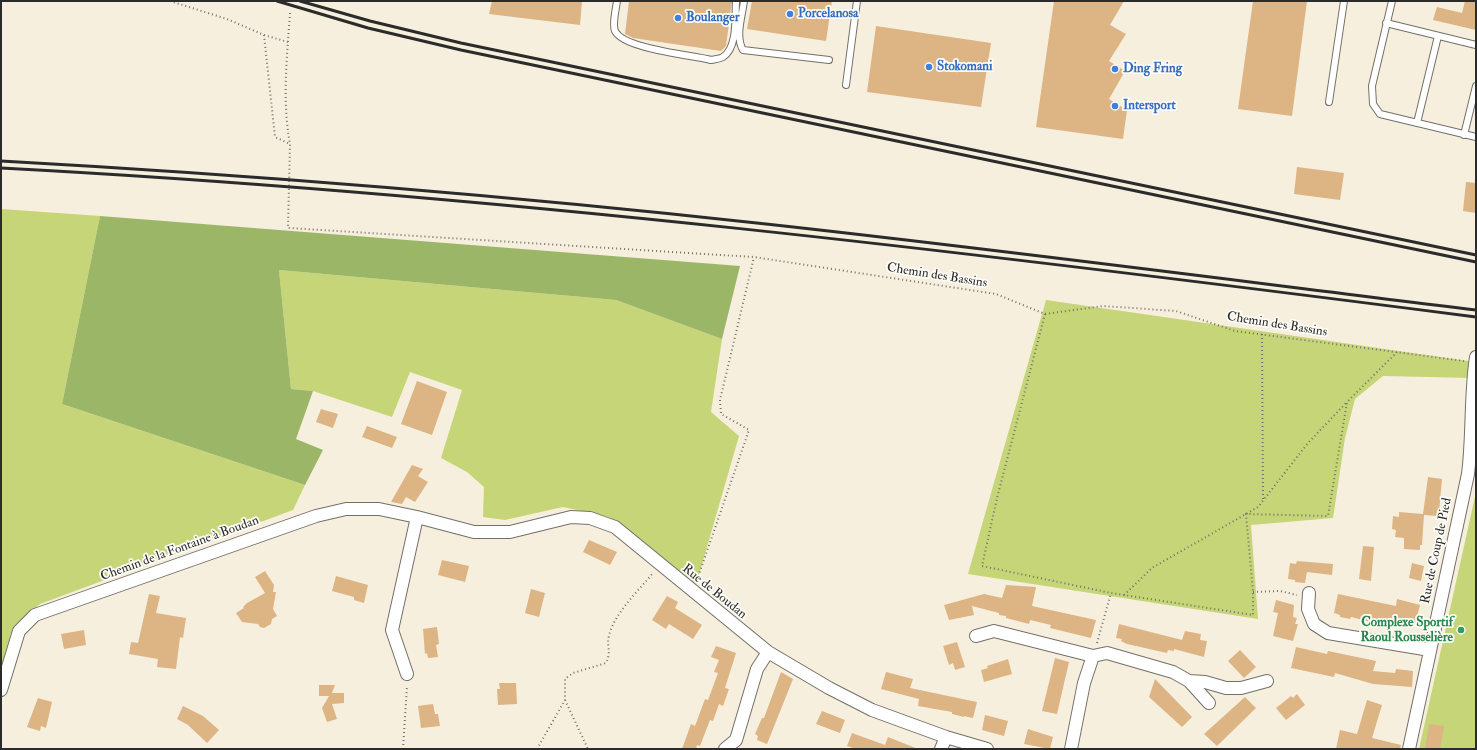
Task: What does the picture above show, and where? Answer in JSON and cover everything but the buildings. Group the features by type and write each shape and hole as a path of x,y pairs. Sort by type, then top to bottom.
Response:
{"street":[{"name":"Rue de Coup de Pied","path":"1409,749 1468,474 1472,444 1476,359"},
{"name":"Chemin de la Fontaine à Boudan","path":"1,690 19,631 35,615 316,516 346,509 379,509 417,517"},
{"name":"Rue de Boudan","path":"417,517 474,532 510,532 571,517 590,518 614,527 692,592 768,652 828,688 872,710 946,737 987,749"},
{"path":"408,674 392,630 417,517"},
{"path":"1309,595 1308,608 1314,624 1328,633 1430,650"},
{"path":"976,636 994,631 1093,656 1107,653 1173,672 1189,681 1209,703"},
{"path":"726,749 740,745 757,669 768,652"},
{"path":"1071,749 1084,683 1093,656"},
{"path":"1189,681 1205,682 1226,688 1241,688 1267,681"},
{"path":"941,749 946,737"}],"lane":[{"path":"617,1 614,28 616,33 631,44 711,60 722,58 732,43 736,1"},
{"path":"744,1 739,31 739,44 743,50 829,60"},
{"path":"846,86 857,1"},
{"path":"1329,102 1344,1"},
{"path":"1392,1 1372,86 1373,104 1380,114 1476,137"},
{"path":"1386,23 1476,45"},
{"path":"1417,123 1438,36"},
{"path":"1464,134 1476,86"}],"path":[{"path":"170,1 227,19 264,35 288,42"},
{"path":"290,13 285,79 287,129 290,144"},
{"path":"264,35 275,137 290,144"},
{"name":"Chemin des Bassins","path":"290,144 288,228 754,257 996,294 1045,314 1102,306 1176,311 1235,331 1397,352 1476,359"},
{"path":"692,592 749,430 720,414 720,400 754,257"},
{"path":"1045,314 997,498 982,566 1111,593 1253,615 1253,592 1246,514"},
{"path":"1262,334 1263,502"},
{"path":"1124,595 1152,568 1246,514 1263,502 1308,443 1397,352"},
{"path":"1246,514 1328,516 1347,402"},
{"path":"588,749 565,700 565,679 573,673 606,663 610,654 608,637 614,622 659,565"},
{"path":"1253,592 1280,590 1309,595"},
{"path":"1093,656 1111,593"},
{"path":"403,749 408,674"},
{"path":"537,749 565,700"}],"green space":[{"path":"1,209 100,216 62,404 305,485 293,510 40,604 13,627 1,667"},
{"path":"100,216 740,266 722,339 616,300 279,270 291,389 313,391 296,439 323,450 305,485 62,404"},
{"path":"279,270 616,300 722,339 711,412 739,436 694,592 636,539 609,517 563,507 505,520 483,517 484,487 467,472 441,458 462,390 410,372 392,417 313,391 291,389"},
{"path":"1046,300 1475,362 1473,378 1383,376 1355,399 1345,438 1333,518 1251,525 1258,619 968,574"},
{"name":"Complexe Sportif Raoul Rousselière","path":"1476,492 1476,749 1419,749"}],"railway":[{"path":"277,1 368,28 461,50 1476,262"},
{"path":"300,1 370,21 461,43 1476,255"},
{"path":"1,161 384,187 575,204 944,244 1476,310"},
{"path":"1,168 186,179 371,193 556,210 924,249 1476,317"}],"place":[{"name":"Porcelanosa","path":"790,14"},
{"name":"Boulanger","path":"678,18"},
{"name":"Stokomani","path":"929,67"},
{"name":"Ding Fring","path":"1115,69"},
{"name":"Intersport","path":"1115,106"},
{"name":"Complexe Sportif Raoul Rousselière","path":"1461,630"}]}
